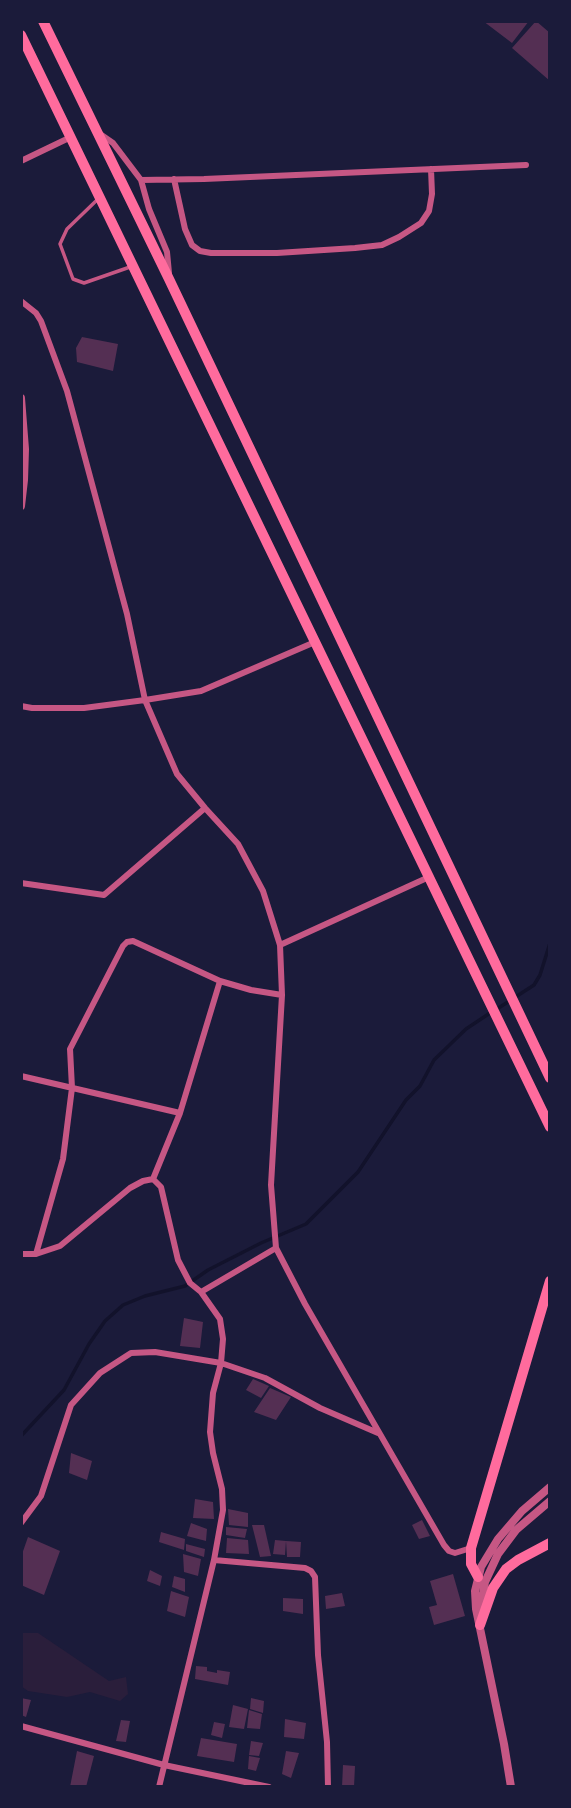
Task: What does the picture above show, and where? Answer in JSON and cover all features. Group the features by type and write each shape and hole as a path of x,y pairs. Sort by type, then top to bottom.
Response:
{"highway":[{"path":"43,21 550,1078"},
{"path":"21,35 549,1127"},
{"path":"478,1577 471,1564 471,1548 550,1281"},
{"path":"480,1625 493,1588 506,1569 550,1543"}],"street":[{"path":"95,131 113,143 141,180 149,209 167,252 169,279"},
{"path":"21,160 71,136"},
{"path":"141,180 526,165"},
{"path":"174,179 185,229 192,245 200,251 277,253 383,245 399,237 421,223 429,211 432,194 431,169"},
{"path":"21,301 36,313 41,321 67,391 127,614 145,700 177,774 238,844 263,891 280,945 282,995 271,1185 276,1248 444,1545 455,1553 471,1548"},
{"path":"21,398 25,449 21,506"},
{"path":"21,706 84,708 201,691 315,642"},
{"path":"21,883 104,895 205,808"},
{"path":"280,945 429,877"},
{"path":"36,1254 64,1159 72,1088 70,1049 123,946 133,941 220,981 282,995"},
{"path":"153,1179 180,1114 220,981"},
{"path":"21,1076 180,1114"},
{"path":"21,1254 36,1254 60,1246 130,1188 153,1179"},
{"path":"153,1179 161,1187 178,1260 190,1283 201,1292 220,1319 223,1339 221,1363 213,1393 210,1432 222,1489 223,1510 215,1560 159,1787"},
{"path":"201,1292 276,1248"},
{"path":"21,1523 41,1496 71,1405 100,1373 131,1353 155,1352 221,1363 265,1378 320,1408 380,1433"},
{"path":"511,1787 475,1599 478,1577 485,1560 522,1511 550,1487"},
{"path":"480,1625 482,1592 498,1554 516,1530 550,1501"},
{"path":"215,1560 305,1568 311,1571 314,1577 328,1787"},
{"path":"21,1726 164,1765 269,1787"}],"lane":[{"path":"100,198 67,229 60,244 73,279 84,283 133,266"}],"shaded area":[{"path":"21,1633 38,1633 109,1681 126,1677 128,1694 120,1701 90,1692 67,1697 28,1691 21,1686"}],"building":[{"path":"483,21 529,21 512,43"},
{"path":"536,21 550,33 550,81 512,48"},
{"path":"82,337 118,344 113,371 77,362 76,348"},
{"path":"184,1318 203,1322 200,1348 180,1346"},
{"path":"253,1379 269,1386 261,1398 246,1390"},
{"path":"270,1388 291,1397 276,1420 254,1412"},
{"path":"71,1453 92,1461 87,1480 69,1473"},
{"path":"195,1499 213,1502 214,1519 193,1518"},
{"path":"228,1509 248,1513 248,1527 229,1525"},
{"path":"422,1520 430,1536 419,1539 412,1525"},
{"path":"191,1523 207,1529 206,1541 187,1536"},
{"path":"252,1525 264,1525 271,1556 260,1557"},
{"path":"226,1527 247,1529 245,1538 226,1535"},
{"path":"161,1532 185,1539 184,1550 159,1542"},
{"path":"28,1537 60,1551 44,1595 21,1585 21,1557"},
{"path":"227,1538 248,1540 249,1554 226,1553"},
{"path":"275,1540 286,1541 285,1555 273,1554"},
{"path":"286,1541 301,1542 300,1557 287,1557"},
{"path":"186,1544 205,1549 204,1557 186,1551"},
{"path":"183,1554 201,1559 198,1576 184,1572"},
{"path":"150,1570 162,1576 160,1586 147,1581"},
{"path":"453,1574 465,1616 434,1625 429,1607 437,1605 430,1581"},
{"path":"174,1576 185,1579 185,1592 172,1587"},
{"path":"171,1591 189,1597 185,1617 167,1611"},
{"path":"342,1593 345,1606 326,1609 325,1596"},
{"path":"283,1598 303,1599 303,1614 283,1611"},
{"path":"196,1666 207,1667 207,1671 217,1673 217,1670 230,1672 228,1685 195,1679"},
{"path":"21,1698 31,1700 26,1717 21,1715"},
{"path":"251,1698 264,1701 263,1713 250,1709"},
{"path":"233,1705 248,1709 244,1729 229,1727"},
{"path":"249,1710 262,1714 260,1729 247,1728"},
{"path":"285,1719 306,1723 304,1739 284,1737"},
{"path":"121,1720 130,1721 126,1742 116,1741"},
{"path":"214,1722 225,1724 222,1738 211,1735"},
{"path":"201,1738 237,1744 234,1762 197,1756"},
{"path":"251,1741 263,1743 259,1756 249,1755"},
{"path":"77,1751 94,1756 86,1787 70,1787"},
{"path":"286,1751 299,1753 291,1778 282,1774"},
{"path":"249,1756 260,1758 256,1771 248,1769"},
{"path":"343,1765 355,1766 354,1787 342,1787"}],"waterway":[{"path":"497,1009 534,985 550,943"},
{"path":"21,1436 64,1390 89,1344 105,1321 123,1305 145,1296 185,1286 208,1270 306,1224 358,1172 406,1100 420,1086 434,1060 466,1029 490,1013"}]}
